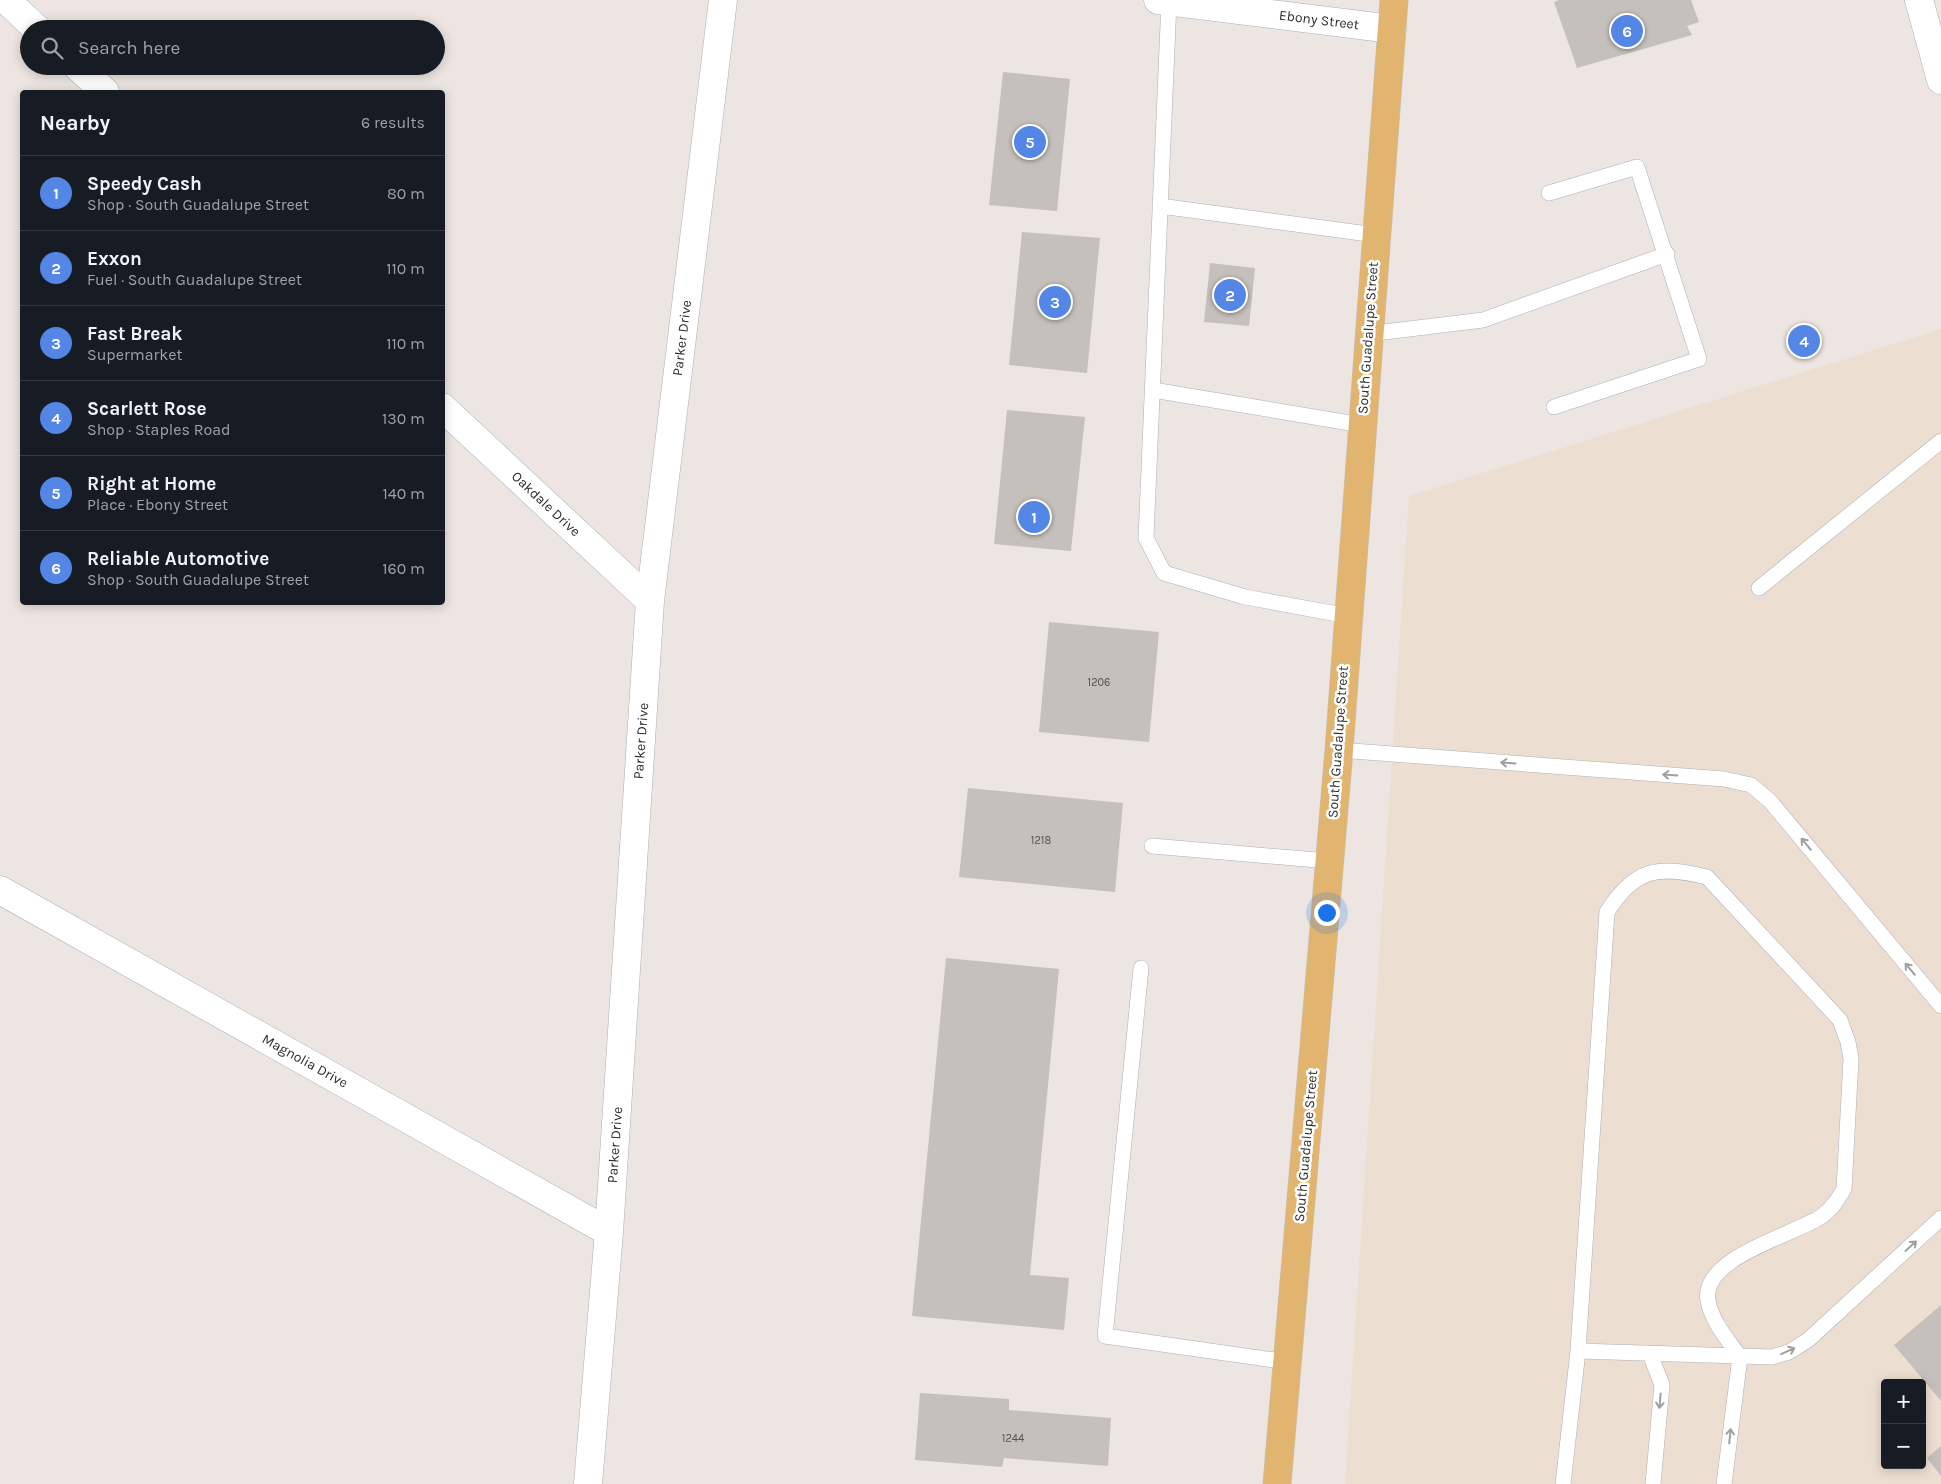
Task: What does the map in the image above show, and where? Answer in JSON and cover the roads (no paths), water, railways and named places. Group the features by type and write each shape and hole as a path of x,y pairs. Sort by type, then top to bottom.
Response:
{"main road":[{"name":"South Guadalupe Street","path":"1277,1484 1339,750 1368,334 1394,0"}],"street":[{"path":"6,0 27,20"},
{"name":"Parker Drive","path":"588,1484 609,1232 650,601 723,0"},
{"path":"1919,0 1941,80"},
{"name":"Ebony Street","path":"1164,1 1266,7 1392,29"},
{"path":"87,75 103,90"},
{"name":"Oakdale Drive","path":"445,410 650,601"},
{"name":"Magnolia Drive","path":"0,890 609,1232"}],"lane":[{"path":"1164,1 1160,206 1146,538 1164,573 1245,597 1348,616"},
{"path":"1549,193 1637,166 1667,254 1699,359 1554,407"},
{"path":"1160,206 1376,235"},
{"path":"1368,334 1483,320 1667,254"},
{"path":"1153,390 1362,424"},
{"path":"1759,588 1941,441"},
{"path":"1339,750 1724,779 1751,784 1770,802 1941,1006"},
{"path":"1152,846 1329,861"},
{"path":"1563,1484 1578,1351 1607,912 1620,892 1648,873 1676,870 1707,877 1840,1020 1848,1042 1851,1059 1844,1189 1834,1204 1822,1216 1768,1240 1734,1261 1716,1273 1709,1287 1708,1300 1719,1327 1740,1357 1724,1484"},
{"path":"1141,968 1106,1336 1288,1362"},
{"path":"1578,1351 1740,1357 1772,1357 1789,1352 1808,1340 1941,1218"},
{"path":"1650,1354 1662,1385 1653,1484"}],"place":[{"name":"Reliable Automotive","path":"1627,31"},
{"name":"Right at Home","path":"1030,142"},
{"name":"Exxon","path":"1230,295"},
{"name":"Fast Break","path":"1055,302"},
{"name":"Scarlett Rose","path":"1804,341"},
{"name":"Speedy Cash","path":"1034,517"}]}
